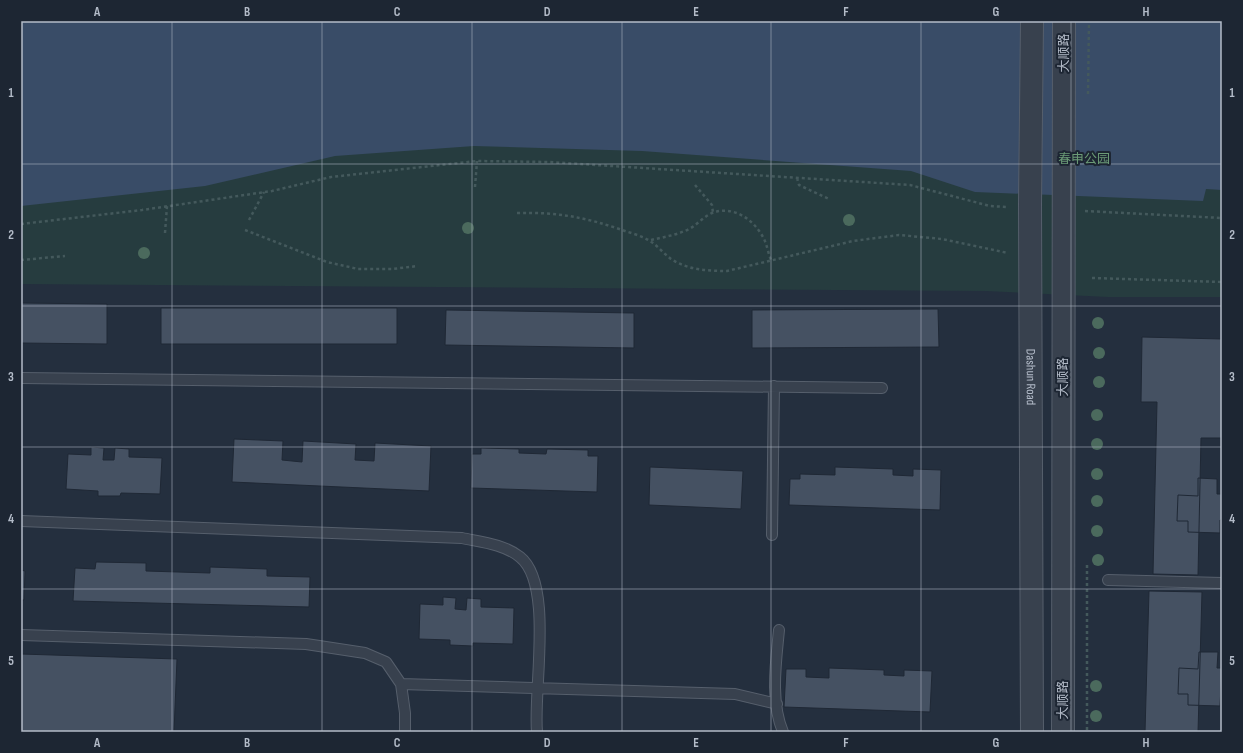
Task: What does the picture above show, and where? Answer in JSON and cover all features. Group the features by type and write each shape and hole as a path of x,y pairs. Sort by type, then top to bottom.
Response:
{"street":[{"name":"Dashun Road","path":"1032,21 1022,206 1032,732"},
{"name":"大顺路","path":"1063,732 1064,21"}],"lane":[{"path":"21,378 882,388"},
{"path":"772,536 774,386"},
{"path":"21,521 462,538 494,544 520,557 534,577 539,599 537,732"},
{"path":"1108,580 1222,583"},
{"path":"779,630 775,677 778,720 782,732"},
{"path":"21,635 306,644 365,653 386,662 401,684 405,713 405,732"},
{"path":"401,684 735,694 777,704"}],"path":[{"path":"21,224 167,206 264,192 330,177 477,161 549,162 910,185 990,206 1022,206"},
{"path":"475,187 477,161"},
{"path":"797,178 799,185 829,199"},
{"path":"695,185 712,205 713,213"},
{"path":"249,220 264,192"},
{"path":"165,233 167,206"},
{"path":"650,241 691,228 702,218 713,213 726,211 739,213 750,220 763,237 771,260"},
{"path":"1078,211 1222,218"},
{"path":"517,213 544,212 575,216 650,241 671,259 689,267 709,271 727,271 853,241 899,235 942,239 1015,255"},
{"path":"245,230 327,262 358,269 392,269 418,266"},
{"path":"21,260 65,256"},
{"path":"1092,278 1222,282"}],"green space":[{"name":"春申公园","path":"21,21 1222,21 1222,297 1108,297 986,291 21,284"}],"water":[{"path":"21,21 1222,21 1222,190 1206,189 1203,201 975,192 911,171 642,151 474,146 335,156 205,186 21,206"}],"building":[{"path":"21,303 107,304 107,344 21,343"},
{"path":"161,308 397,308 397,344 161,344"},
{"path":"938,309 939,347 752,348 752,310"},
{"path":"446,310 634,313 634,348 445,345"},
{"path":"1142,337 1222,339 1222,438 1201,438 1198,575 1153,574 1157,402 1141,402"},
{"path":"234,439 283,441 282,460 302,462 303,441 356,444 355,460 374,461 375,443 431,446 429,491 232,482"},
{"path":"91,447 104,448 103,460 114,460 115,448 129,449 129,457 162,458 160,494 121,493 120,496 98,496 98,491 66,489 68,454 91,455"},
{"path":"481,448 519,449 519,453 546,454 547,449 588,450 588,456 598,456 597,492 471,488 472,454 481,454"},
{"path":"650,467 743,471 741,509 649,505"},
{"path":"835,467 893,469 893,475 913,476 913,469 941,470 940,510 789,505 790,479 800,479 800,474 835,475"},
{"path":"1198,478 1217,479 1217,494 1222,494 1222,520 1220,520 1220,533 1188,532 1188,521 1177,521 1178,495 1198,496"},
{"path":"96,562 146,563 146,571 210,573 210,567 267,569 267,576 310,577 309,607 73,601 75,568 95,569"},
{"path":"21,570 25,571 24,600 21,600"},
{"path":"1149,591 1202,592 1198,732 1145,732"},
{"path":"443,597 456,598 455,609 466,610 467,598 481,599 481,607 514,608 513,644 473,643 473,646 450,645 450,640 419,639 420,604 443,605"},
{"path":"1199,652 1218,652 1217,668 1222,668 1220,706 1188,705 1188,694 1178,694 1179,668 1198,669"},
{"path":"21,654 177,659 174,732 21,732"},
{"path":"829,668 884,670 884,675 904,676 904,670 932,671 930,712 784,707 786,669 806,669 806,677 829,678"}]}
